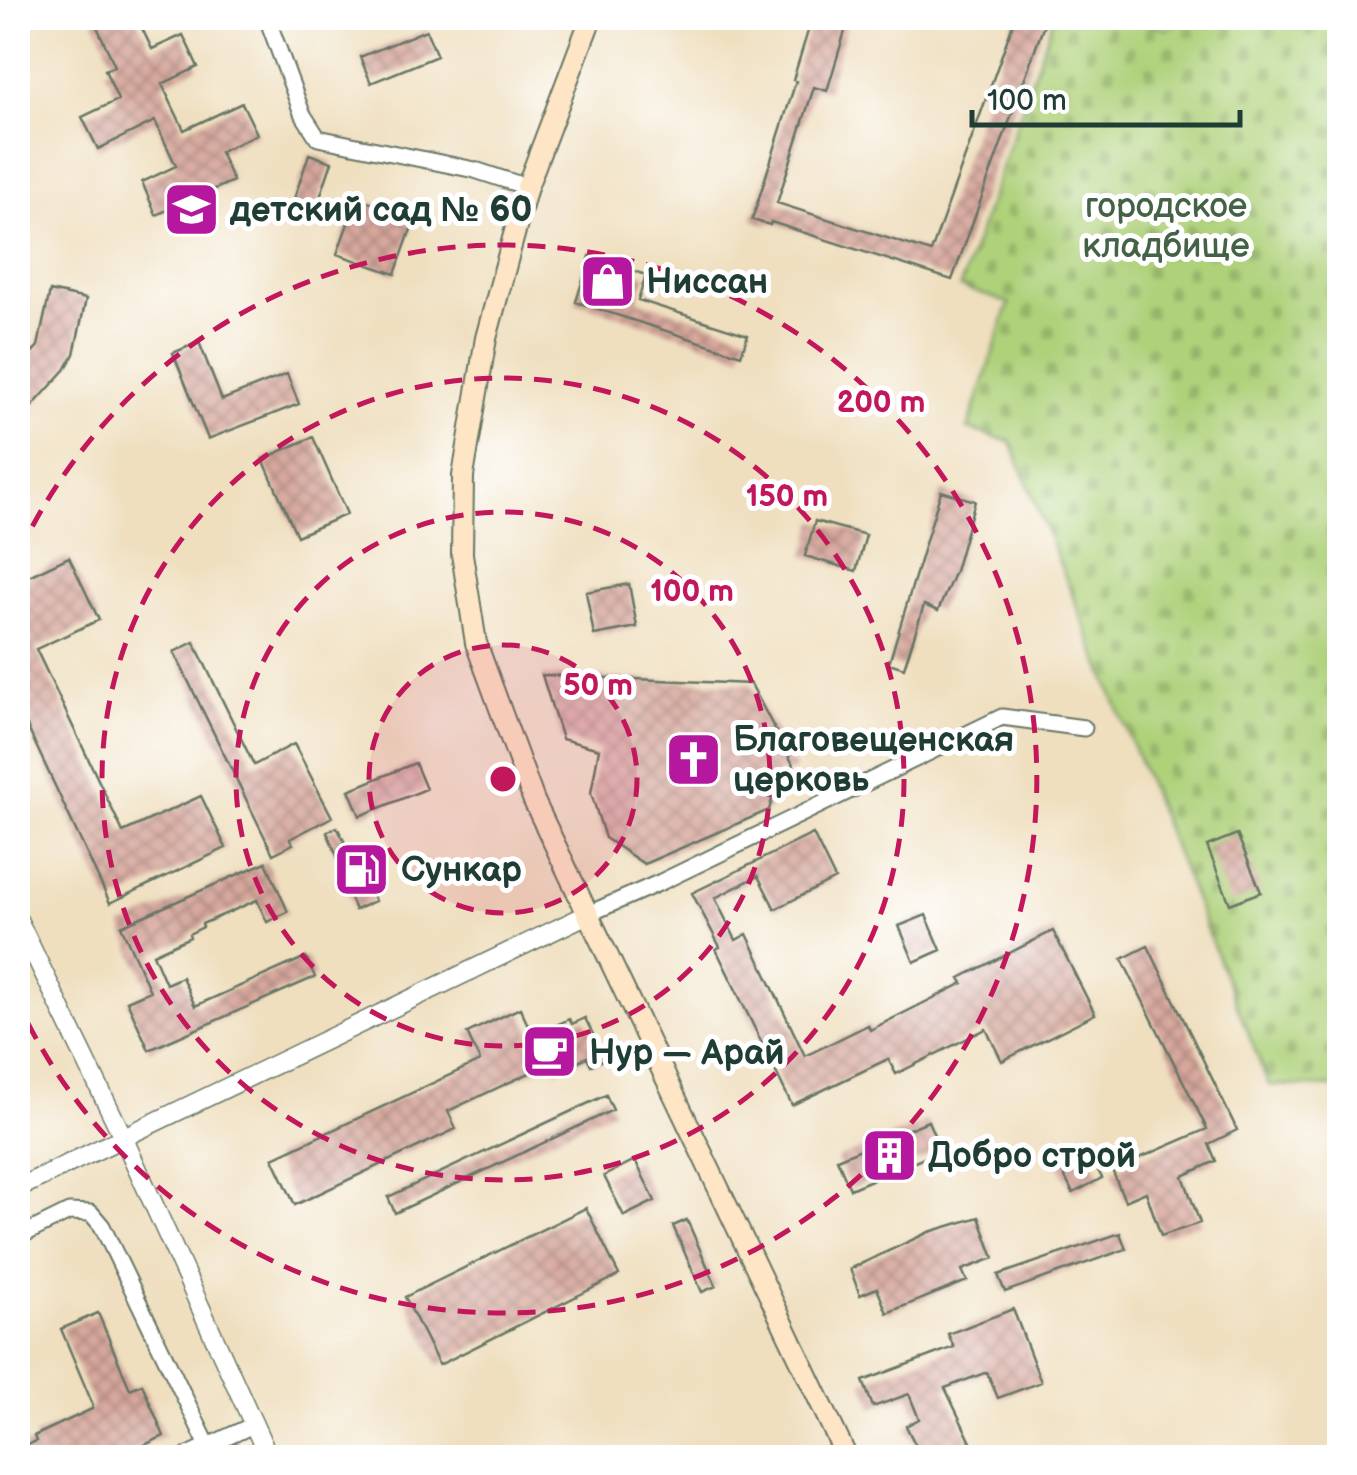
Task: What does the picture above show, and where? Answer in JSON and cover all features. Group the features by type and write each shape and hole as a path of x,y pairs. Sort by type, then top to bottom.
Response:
{"main road":[{"path":"591,18 526,187 482,358 463,476 462,554 476,643 527,785 586,915 847,1458"}],"street":[{"path":"267,18 302,113 318,138 475,170 526,187"},
{"path":"18,1188 1002,717 1084,728"},
{"path":"18,920 123,1137 269,1458"},
{"path":"18,1237 69,1212 91,1213 102,1226 208,1446"},
{"path":"182,1458 253,1425"}],"green space":[{"name":"городское кладбище","path":"1053,18 1134,18 1167,29 1185,18 1339,18 1339,1087 1269,1085 1011,442 968,429 1009,303 960,287"}],"building":[{"path":"93,18 137,18 152,49 183,35 198,67 162,84 184,130 242,103 257,134 220,152 233,181 156,215 142,182 176,166 155,121 98,149 82,117 118,100 105,70 115,66"},
{"path":"812,18 849,18 827,91 814,87 777,203 931,252 1015,18 1045,22 952,280 771,222 770,225 752,220"},
{"path":"426,30 437,56 371,83 360,57"},
{"path":"309,154 332,162 313,218 290,211"},
{"path":"357,198 415,218 395,274 337,254"},
{"path":"590,256 646,275 638,300 748,335 741,355 576,302"},
{"path":"50,291 86,299 74,354 65,370 28,411 18,401 18,369 38,346"},
{"path":"199,342 222,400 287,374 299,404 208,439 173,353"},
{"path":"313,437 347,514 297,536 263,459"},
{"path":"941,491 975,501 955,571 938,611 924,605 904,668 889,663"},
{"path":"815,521 866,535 856,571 805,556"},
{"path":"69,557 99,620 36,649 123,832 201,796 226,848 110,903 18,707 18,581"},
{"path":"629,584 637,627 594,635 586,592"},
{"path":"194,642 254,765 294,744 332,817 290,839 293,844 273,854 174,652"},
{"name":"Благовещенская церковь","path":"542,675 751,684 796,770 779,774 769,810 644,864 605,838 591,793 599,749 562,739"},
{"path":"415,763 426,789 360,816 349,790"},
{"path":"337,827 375,901 355,910 346,889 350,887 327,832"},
{"path":"813,834 835,879 775,909 758,876 715,898 736,940 747,934 805,1056 868,1025 870,1030 1053,931 1095,1014 1002,1061 986,1029 896,1074 888,1059 792,1105 692,893"},
{"path":"1237,834 1261,892 1230,904 1207,846"},
{"path":"266,862 288,912 267,922 257,900 202,924 190,937 153,954 166,984 182,977 195,1006 306,957 315,977 149,1050 127,1001 150,991 121,926"},
{"path":"926,915 941,950 914,962 899,926"},
{"path":"1148,946 1237,1130 1209,1144 1216,1161 1183,1176 1200,1223 1161,1236 1146,1192 1125,1201 1112,1170 1207,1129 1122,959"},
{"path":"520,1008 533,1036 569,1019 572,1024 585,1018 605,1059 591,1065 587,1057 557,1071 553,1062 448,1111 456,1129 295,1205 273,1158 480,1061 467,1033"},
{"path":"606,1095 613,1110 395,1213 388,1197"},
{"name":"Добро строй","path":"928,1121 941,1151 850,1189 837,1159"},
{"path":"1086,1148 1102,1178 1073,1193 1057,1162"},
{"path":"635,1160 655,1201 624,1216 604,1176"},
{"path":"586,1208 619,1275 439,1365 405,1297"},
{"path":"979,1217 994,1258 962,1270 967,1281 887,1313 877,1288 860,1295 850,1269 929,1232"},
{"path":"687,1220 716,1286 702,1292 673,1226"},
{"path":"1120,1233 1126,1249 1005,1292 998,1275"},
{"path":"1013,1309 1041,1382 998,1398 987,1372 945,1388 976,1453 966,1458 922,1458 906,1426 919,1419 909,1394 873,1407 863,1381 954,1347 948,1334"},
{"path":"98,1313 130,1389 142,1384 164,1436 116,1458 18,1458 18,1449 36,1441 34,1436 92,1409 61,1329"}],"place":[{"name":"детский сад № 60","path":"191,209"},
{"name":"Ниссан","path":"607,281"},
{"name":"Благовещенская церковь","path":"694,759"},
{"name":"Сункар","path":"362,869"},
{"name":"Нур — Арай","path":"550,1052"},
{"name":"Добро строй","path":"889,1155"}]}
